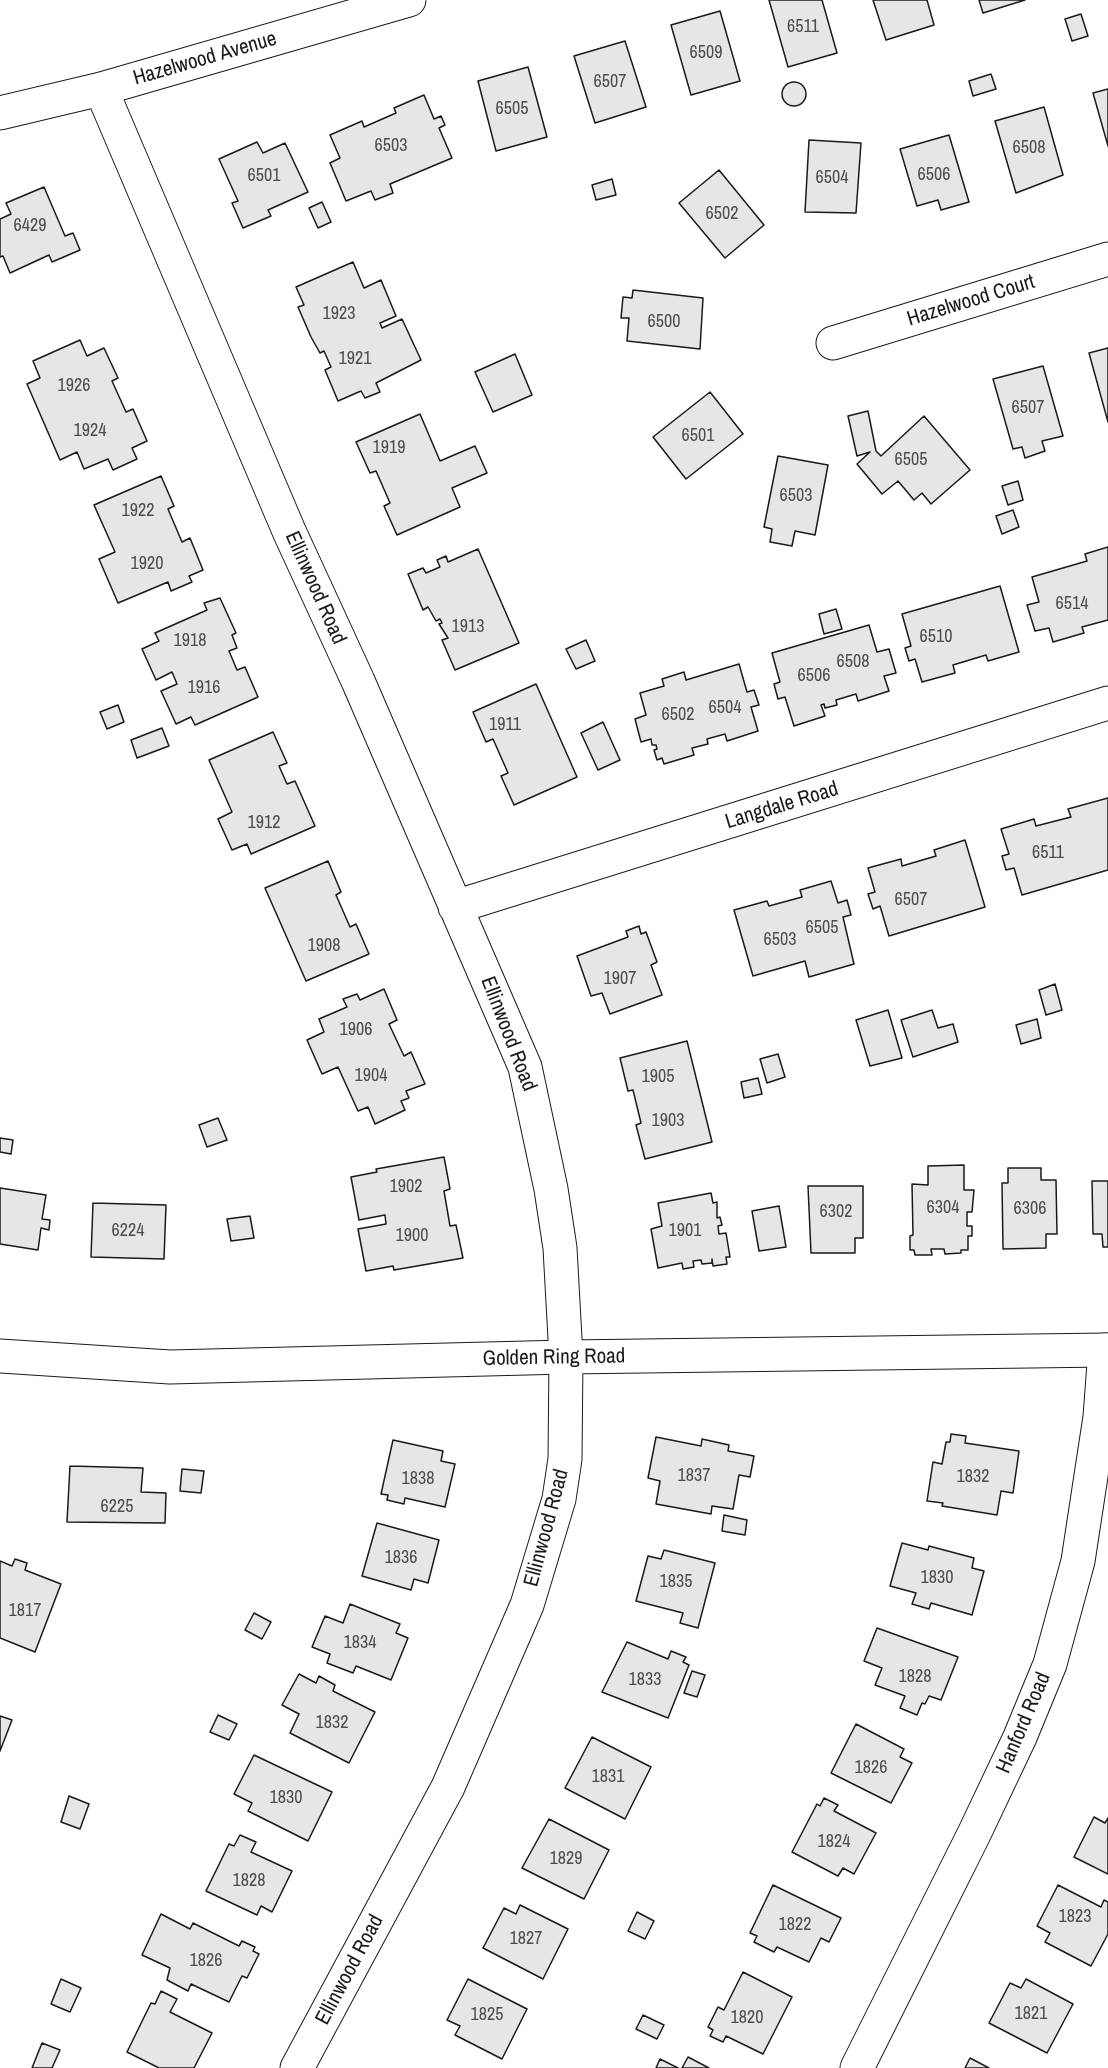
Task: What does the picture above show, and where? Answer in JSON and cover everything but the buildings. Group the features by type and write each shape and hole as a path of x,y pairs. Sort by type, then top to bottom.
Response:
{"street":[{"name":"Hazelwood Avenue","path":"0,112 101,89 409,0"},
{"name":"Ellinwood Road","path":"101,89 290,531 500,1005 527,1077 551,1189 560,1248 566,1357 567,1415 564,1469 559,1499 527,1605 448,1787 297,2068"},
{"name":"Hazelwood Court","path":"833,343 1108,259"},
{"name":"Langdale Road","path":"455,907 1108,703"},
{"name":"Golden Ring Road","path":"0,1356 170,1367 566,1357 1106,1350"},
{"name":"Hanford Road","path":"857,2068 974,1834 1020,1737 1050,1664 1078,1561 1098,1428 1106,1350"}]}
